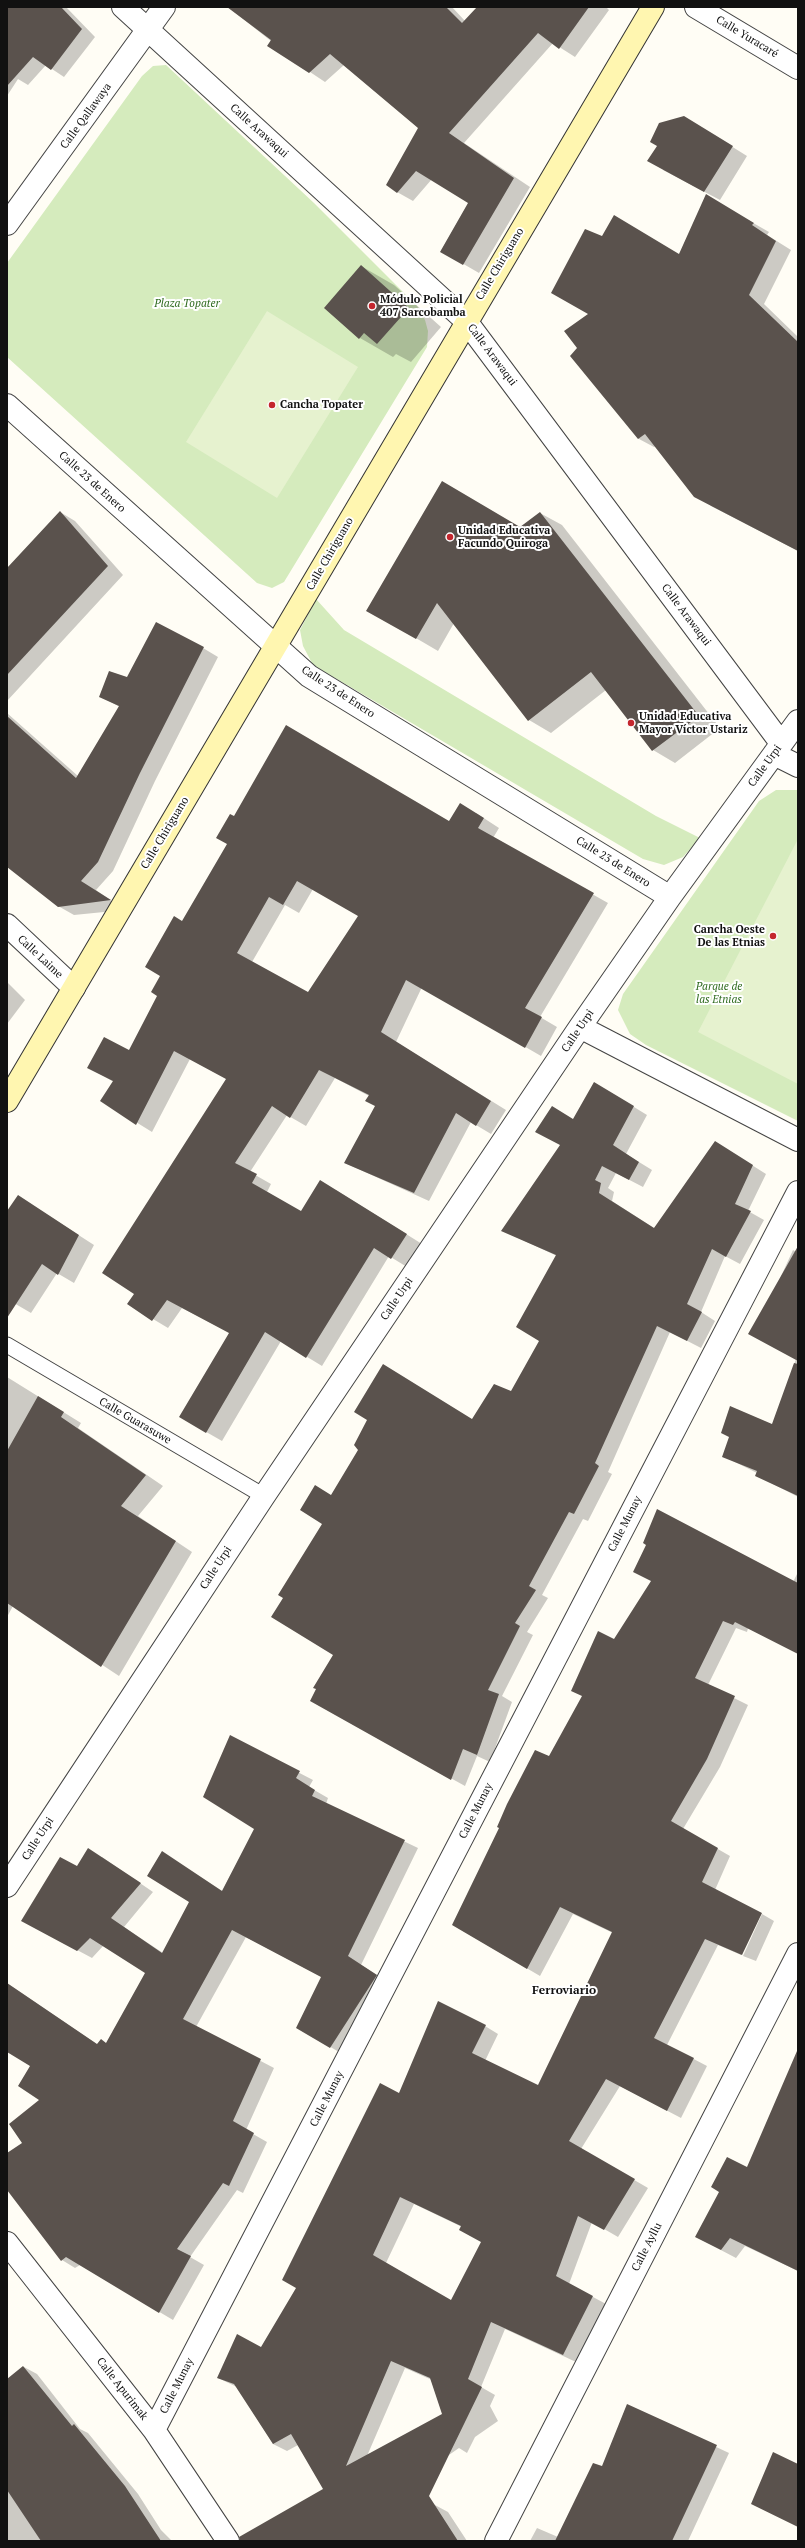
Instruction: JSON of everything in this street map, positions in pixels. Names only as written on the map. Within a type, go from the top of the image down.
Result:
[{"type":"main road","name":"Calle Chiriguano","points":[[7,1101],[275,648],[466,321],[653,7]]},
{"type":"street","name":"Calle Arawaqui","points":[[123,7],[466,321],[777,748],[798,766]]},
{"type":"street","name":"Calle Qallawaya","points":[[7,224],[164,7]]},
{"type":"street","name":"Calle Yuracaré","points":[[696,7],[798,68]]},
{"type":"street","name":"Calle 23 de Enero","points":[[7,405],[275,648],[309,676],[670,897]]},
{"type":"street","name":"Calle Urpi","points":[[7,1886],[264,1496],[580,1027],[670,897],[798,721]]},
{"type":"street","name":"Calle Laime","points":[[7,925],[74,988]]},
{"type":"street","points":[[580,1027],[798,1140]]},
{"type":"street","name":"Calle Munay","points":[[154,2430],[798,1192]]},
{"type":"street","name":"Calle Ayllu","points":[[496,2541],[798,1954]]},
{"type":"street","name":"Calle Apurimak","points":[[7,2242],[154,2430],[228,2541]]},
{"type":"lane","name":"Calle Guarasuwe","points":[[7,1345],[264,1496]]},
{"type":"green space","name":"Plaza Topater","points":[[166,65],[314,203],[417,306],[425,320],[428,331],[427,347],[284,582],[272,588],[257,583],[7,357],[7,263],[142,76],[153,66]]},
{"type":"green space","name":"Cancha Topater","points":[[267,311],[358,367],[277,498],[186,442]]},
{"type":"green space","points":[[316,599],[344,630],[656,816],[700,838],[683,857],[664,865],[643,859],[313,665],[303,646],[300,630]]},
{"type":"green space","name":"Parque de las Etnias","points":[[776,790],[798,790],[798,1121],[646,1045],[630,1034],[618,1010],[623,994],[759,801]]},
{"type":"green space","name":"Cancha Oeste De las Etnias","points":[[798,839],[798,1084],[698,1032]]},
{"type":"building","points":[[7,7],[61,7],[82,29],[51,70],[33,57],[7,86]]},
{"type":"building","points":[[227,7],[446,7],[462,23],[477,7],[589,7],[559,49],[538,33],[449,133],[514,178],[463,265],[440,252],[468,203],[416,171],[397,193],[386,185],[418,128],[330,54],[309,73],[267,46],[271,40]]},
{"type":"building","points":[[684,116],[733,146],[704,192],[647,161],[657,146],[650,142],[659,123]]},
{"type":"building","points":[[706,194],[754,223],[752,225],[776,241],[749,295],[798,342],[798,551],[694,497],[645,434],[638,439],[570,356],[577,348],[564,331],[588,314],[551,293],[585,229],[602,236],[614,215],[679,254]]},
{"type":"building","points":[[361,265],[409,308],[377,344],[364,333],[359,339],[324,308]]},
{"type":"building","points":[[442,481],[520,527],[540,512],[699,716],[652,751],[591,672],[528,721],[437,603],[416,639],[366,611]]},
{"type":"building","points":[[60,511],[108,566],[7,675],[7,568]]},
{"type":"building","points":[[156,622],[204,647],[140,773],[98,862],[81,881],[111,900],[58,907],[7,867],[7,716],[76,778],[119,706],[99,697],[109,671],[127,677]]},
{"type":"building","points":[[286,725],[449,821],[460,803],[484,818],[478,828],[594,893],[525,1008],[542,1017],[525,1048],[406,980],[381,1032],[491,1101],[476,1126],[456,1113],[414,1193],[344,1163],[375,1106],[365,1101],[369,1095],[319,1070],[290,1118],[272,1106],[235,1163],[257,1174],[252,1183],[301,1211],[320,1180],[407,1234],[391,1259],[374,1248],[306,1358],[265,1332],[206,1433],[179,1417],[229,1333],[167,1300],[152,1321],[127,1304],[134,1294],[102,1273],[226,1079],[174,1051],[136,1125],[100,1101],[113,1081],[87,1068],[104,1037],[129,1050],[157,996],[151,992],[160,976],[145,967],[174,916],[182,921],[227,844],[216,838],[230,814],[234,816]],"holes":[[[297,881],[358,916],[308,992],[237,953],[269,897],[283,905]]]},
{"type":"building","points":[[594,1082],[634,1106],[613,1145],[639,1162],[629,1180],[602,1166],[595,1180],[601,1183],[599,1193],[654,1228],[715,1141],[753,1165],[735,1204],[751,1211],[726,1257],[712,1249],[687,1304],[702,1312],[687,1341],[657,1326],[595,1463],[599,1466],[574,1514],[569,1512],[529,1586],[536,1590],[515,1623],[520,1626],[488,1690],[499,1694],[477,1755],[463,1749],[451,1780],[310,1701],[316,1689],[313,1688],[333,1655],[271,1617],[283,1598],[278,1595],[322,1524],[300,1510],[315,1485],[331,1495],[358,1450],[354,1445],[367,1420],[354,1412],[383,1364],[472,1419],[494,1384],[511,1391],[539,1341],[516,1327],[556,1255],[501,1231],[560,1145],[535,1132],[552,1106],[573,1119]]},
{"type":"building","points":[[18,1195],[79,1235],[58,1275],[42,1264],[7,1318],[7,1211]]},
{"type":"building","points":[[798,1246],[798,1361],[748,1334]]},
{"type":"building","points":[[794,1363],[798,1364],[798,1496],[755,1476],[757,1471],[722,1457],[729,1437],[721,1433],[730,1406],[772,1424]]},
{"type":"building","points":[[38,1396],[64,1412],[61,1417],[146,1475],[121,1506],[176,1541],[101,1667],[7,1603],[7,1451]]},
{"type":"building","points":[[657,1509],[798,1583],[798,1654],[735,1622],[733,1625],[723,1621],[695,1678],[735,1696],[707,1759],[671,1821],[718,1848],[702,1882],[762,1913],[742,1955],[705,1939],[654,2038],[694,2058],[667,2111],[606,2079],[569,2141],[635,2179],[604,2230],[578,2216],[556,2276],[593,2296],[563,2355],[491,2322],[468,2379],[482,2387],[429,2496],[458,2541],[240,2541],[239,2537],[323,2489],[291,2434],[273,2444],[234,2384],[217,2378],[237,2334],[261,2347],[296,2288],[282,2280],[380,2083],[399,2093],[438,2001],[486,2025],[472,2053],[538,2085],[612,1932],[560,1907],[527,1969],[452,1925],[499,1828],[497,1827],[507,1804],[535,1750],[549,1756],[582,1696],[571,1691],[598,1631],[614,1639],[651,1581],[633,1572],[646,1545],[643,1543]],"holes":[[[400,2197],[461,2226],[459,2230],[481,2242],[451,2300],[373,2255]],[[391,2361],[430,2378],[442,2414],[346,2466]]]},
{"type":"building","points":[[230,1735],[300,1771],[296,1778],[315,1790],[312,1796],[405,1840],[348,1956],[377,1975],[330,2048],[296,2028],[321,1977],[232,1930],[183,2019],[261,2059],[233,2121],[254,2133],[229,2186],[223,2183],[177,2249],[191,2256],[159,2313],[66,2257],[61,2261],[7,2190],[7,2153],[22,2143],[9,2124],[39,2100],[18,2086],[30,2066],[7,2052],[7,1983],[97,2044],[101,2039],[106,2043],[145,1973],[90,1938],[77,1951],[21,1921],[60,1857],[77,1866],[88,1848],[141,1883],[111,1918],[162,1953],[189,1902],[147,1876],[162,1851],[222,1891],[254,1829],[203,1797]]},
{"type":"building","points":[[797,2051],[798,2271],[730,2238],[721,2250],[695,2237],[719,2192],[711,2187],[727,2157],[747,2167]]},
{"type":"building","points":[[23,2366],[72,2426],[74,2424],[125,2486],[161,2541],[41,2541],[7,2490],[7,2379]]},
{"type":"building","points":[[627,2404],[717,2445],[672,2541],[555,2541],[593,2463],[602,2466]]},
{"type":"building","points":[[773,2452],[798,2464],[798,2527],[751,2504]]},
{"type":"place","name":"Módulo Policial 407 Sarcobamba","points":[[372,306]]},
{"type":"place","name":"Cancha Topater","points":[[272,405]]},
{"type":"place","name":"Unidad Educativa Facundo Quiroga","points":[[450,537]]},
{"type":"place","name":"Unidad Educativa Mayor Víctor Ustariz","points":[[631,723]]},
{"type":"place","name":"Cancha Oeste De las Etnias","points":[[773,936]]},
{"type":"district","name":"Ferroviario","points":[[564,1991]]}]
